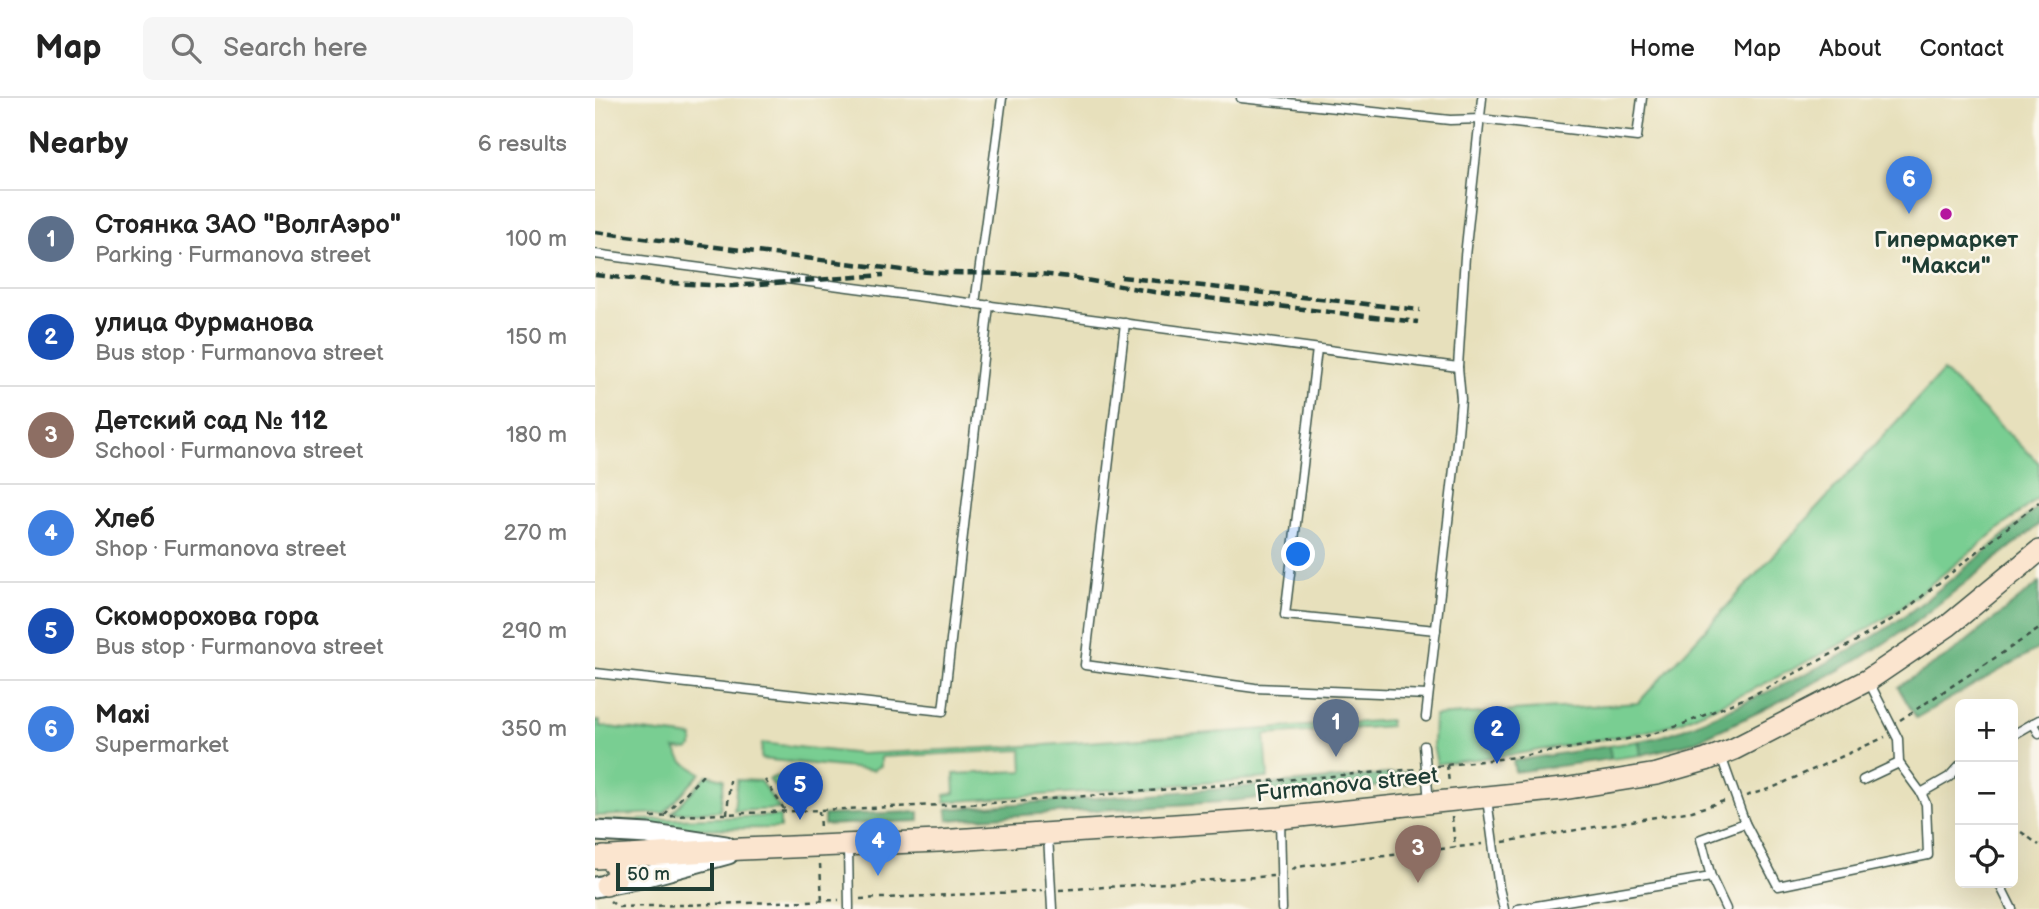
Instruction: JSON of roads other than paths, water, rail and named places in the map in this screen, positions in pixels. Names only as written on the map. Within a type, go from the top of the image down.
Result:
[{"type":"main road","name":"Furmanova street","points":[[602,857],[1048,835],[1280,818],[1629,780],[1721,755],[1868,680],[1949,625],[2039,551]]},
{"type":"main road","points":[[601,886],[615,879],[617,870],[613,862],[602,857]]},
{"type":"street","points":[[601,831],[689,839],[742,849]]},
{"type":"street","points":[[601,831],[612,835],[616,843],[613,852],[602,857]]},
{"type":"street","points":[[601,886],[701,863],[742,849]]},
{"type":"lane","points":[[975,304],[1003,98]]},
{"type":"lane","points":[[1241,98],[1637,137],[1642,98]]},
{"type":"lane","points":[[1426,717],[1459,421],[1461,398],[1458,368],[1465,256],[1482,98]]},
{"type":"lane","points":[[595,254],[1458,368]]},
{"type":"lane","points":[[595,673],[943,712],[989,305]]},
{"type":"lane","points":[[1125,323],[1086,665],[1255,688],[1429,695]]},
{"type":"lane","points":[[1317,349],[1285,615],[1436,630]]},
{"type":"lane","points":[[1721,755],[1745,823],[1778,886],[1928,855],[1926,804],[1899,763],[1898,739],[1868,680]]},
{"type":"lane","points":[[2018,732],[2036,721],[2039,733]]},
{"type":"lane","points":[[1424,746],[1429,802]]},
{"type":"lane","points":[[1863,780],[1899,763]]},
{"type":"lane","points":[[1921,793],[1949,777],[1955,770]]},
{"type":"lane","points":[[1487,796],[1504,909]]},
{"type":"lane","points":[[1280,818],[1282,909]]},
{"type":"lane","points":[[1725,909],[1711,877],[1701,839],[1745,823]]},
{"type":"lane","points":[[1048,835],[1052,909]]},
{"type":"lane","points":[[848,845],[849,904]]},
{"type":"lane","points":[[1518,909],[1711,877]]},
{"type":"lane","points":[[2002,888],[2012,909]]},
{"type":"railway","points":[[595,232],[902,270],[1069,277],[1154,292],[1418,322]]},
{"type":"railway","points":[[595,275],[668,283],[732,286],[884,275]]},
{"type":"railway","points":[[1121,277],[1420,310]]},
{"type":"place","name":"Maxi","points":[[1909,214]]},
{"type":"place","name":"Гипермаркет \"Макси\"","points":[[1946,214]]},
{"type":"place","name":"Стоянка ЗАО \"ВолгАэро\"","points":[[1336,757]]},
{"type":"place","name":"улица Фурманова","points":[[1497,764]]},
{"type":"place","name":"Скоморохова гора","points":[[800,820]]},
{"type":"place","name":"Хлеб","points":[[878,876]]},
{"type":"place","name":"Детский сад № 112","points":[[1418,883]]}]
